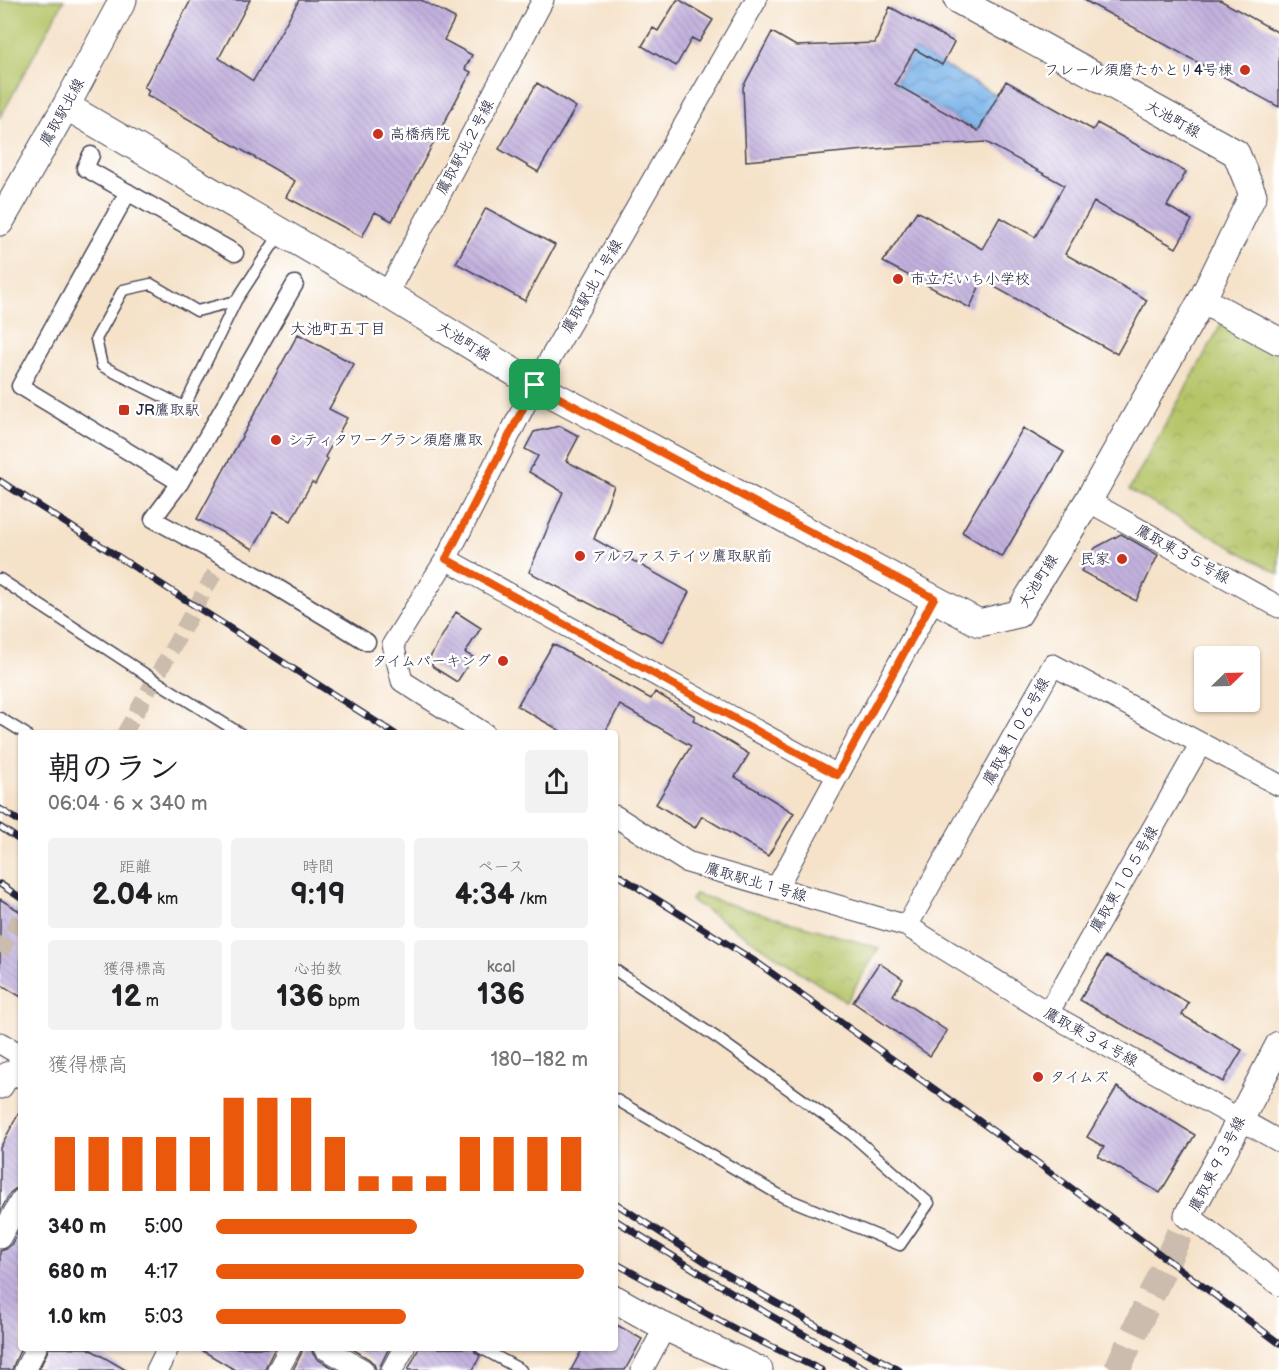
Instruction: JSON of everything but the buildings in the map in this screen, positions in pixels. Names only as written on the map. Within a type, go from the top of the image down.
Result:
[{"type":"street","name":"鷹取駅北線","points":[[0,222],[123,0]]},
{"type":"street","name":"鷹取駅北２号線","points":[[387,294],[543,0]]},
{"type":"street","name":"鷹取駅北１号線","points":[[478,730],[402,681],[393,644],[446,559],[535,385],[756,0]]},
{"type":"street","name":"大池町線","points":[[66,106],[387,294],[535,385],[979,623],[1018,614],[1088,501],[1202,300],[1253,195],[1236,153],[958,0]]},
{"type":"street","points":[[91,155],[85,168],[235,253]]},
{"type":"street","points":[[128,192],[20,386],[180,483]]},
{"type":"street","points":[[294,283],[180,483],[153,519],[221,564],[258,576],[366,642]]},
{"type":"street","points":[[1202,300],[1279,341]]},
{"type":"street","name":"鷹取東３５号線","points":[[1088,501],[1279,607]]},
{"type":"street","points":[[446,559],[837,775]]},
{"type":"street","points":[[777,887],[934,598]]},
{"type":"street","name":"鷹取東１０６号線","points":[[907,927],[1053,665],[1279,785]]},
{"type":"street","name":"鷹取東１０５号線","points":[[1048,1013],[1200,745]]},
{"type":"street","name":"鷹取駅北１号線","points":[[618,818],[687,862],[907,927]]},
{"type":"street","name":"鷹取東３４号線","points":[[907,927],[1048,1013],[1279,1141]]},
{"type":"street","points":[[0,1043],[18,1053]]},
{"type":"street","name":"鷹取東９３号線","points":[[1279,1045],[1188,1215],[1279,1285]]},
{"type":"street","points":[[0,1085],[4,1078],[18,1071]]},
{"type":"street","points":[[0,1238],[18,1205]]},
{"type":"street","points":[[618,1301],[665,1327],[759,1370]]},
{"type":"street","points":[[642,1370],[665,1327]]},
{"type":"street","points":[[25,1370],[34,1351]]},
{"type":"street","points":[[157,1370],[166,1351]]},
{"type":"street","points":[[278,1370],[289,1351]]},
{"type":"street","points":[[329,1351],[363,1370]]},
{"type":"street","points":[[392,1370],[402,1351]]},
{"type":"lane","points":[[236,301],[197,311],[151,284],[123,290],[96,339],[102,366],[184,406],[236,301],[281,232]]},
{"type":"lane","points":[[0,579],[235,730]]},
{"type":"lane","points":[[0,718],[20,730]]},
{"type":"lane","points":[[618,972],[717,1038],[852,1135],[929,1203],[900,1245],[783,1197],[618,1101]]},
{"type":"lane","points":[[486,1351],[521,1370]]},
{"type":"green space","points":[[0,0],[64,0],[0,118]]},
{"type":"green space","points":[[1222,323],[1279,355],[1279,574],[1129,490]]},
{"type":"green space","points":[[695,894],[879,948],[846,1002],[691,900]]},
{"type":"water","points":[[915,49],[998,96],[978,131],[895,85]]},
{"type":"tunnel","points":[[126,730],[217,569]]},
{"type":"tunnel","points":[[0,953],[18,921]]},
{"type":"tunnel","points":[[1117,1370],[1188,1215]]},
{"type":"railway","points":[[0,481],[389,730]]},
{"type":"railway","points":[[0,809],[18,820]]},
{"type":"railway","points":[[0,827],[18,839]]},
{"type":"railway","points":[[618,875],[759,964],[1031,1158],[1279,1343]]},
{"type":"railway","points":[[0,884],[18,896]]},
{"type":"railway","points":[[618,1205],[709,1264],[899,1370]]},
{"type":"railway","points":[[618,1222],[772,1316],[868,1370]]},
{"type":"railway","points":[[618,1265],[739,1331],[821,1370]]},
{"type":"place","name":"フレール須磨たかとり4号棟","points":[[1245,70]]},
{"type":"place","name":"高橋病院","points":[[378,134]]},
{"type":"place","name":"市立だいち小学校","points":[[898,279]]},
{"type":"place","name":"JR鷹取駅","points":[[124,410]]},
{"type":"place","name":"シティタワーグラン須磨鷹取","points":[[276,440]]},
{"type":"place","name":"アルファステイツ鷹取駅前","points":[[580,556]]},
{"type":"place","name":"民家","points":[[1122,559]]},
{"type":"place","name":"タイムパーキング","points":[[503,661]]},
{"type":"place","name":"タイムズ","points":[[1038,1077]]},
{"type":"district","name":"大池町五丁目","points":[[338,328]]},
{"type":"route","points":[[535,385],[934,598],[837,775],[446,559],[535,385]]}]
